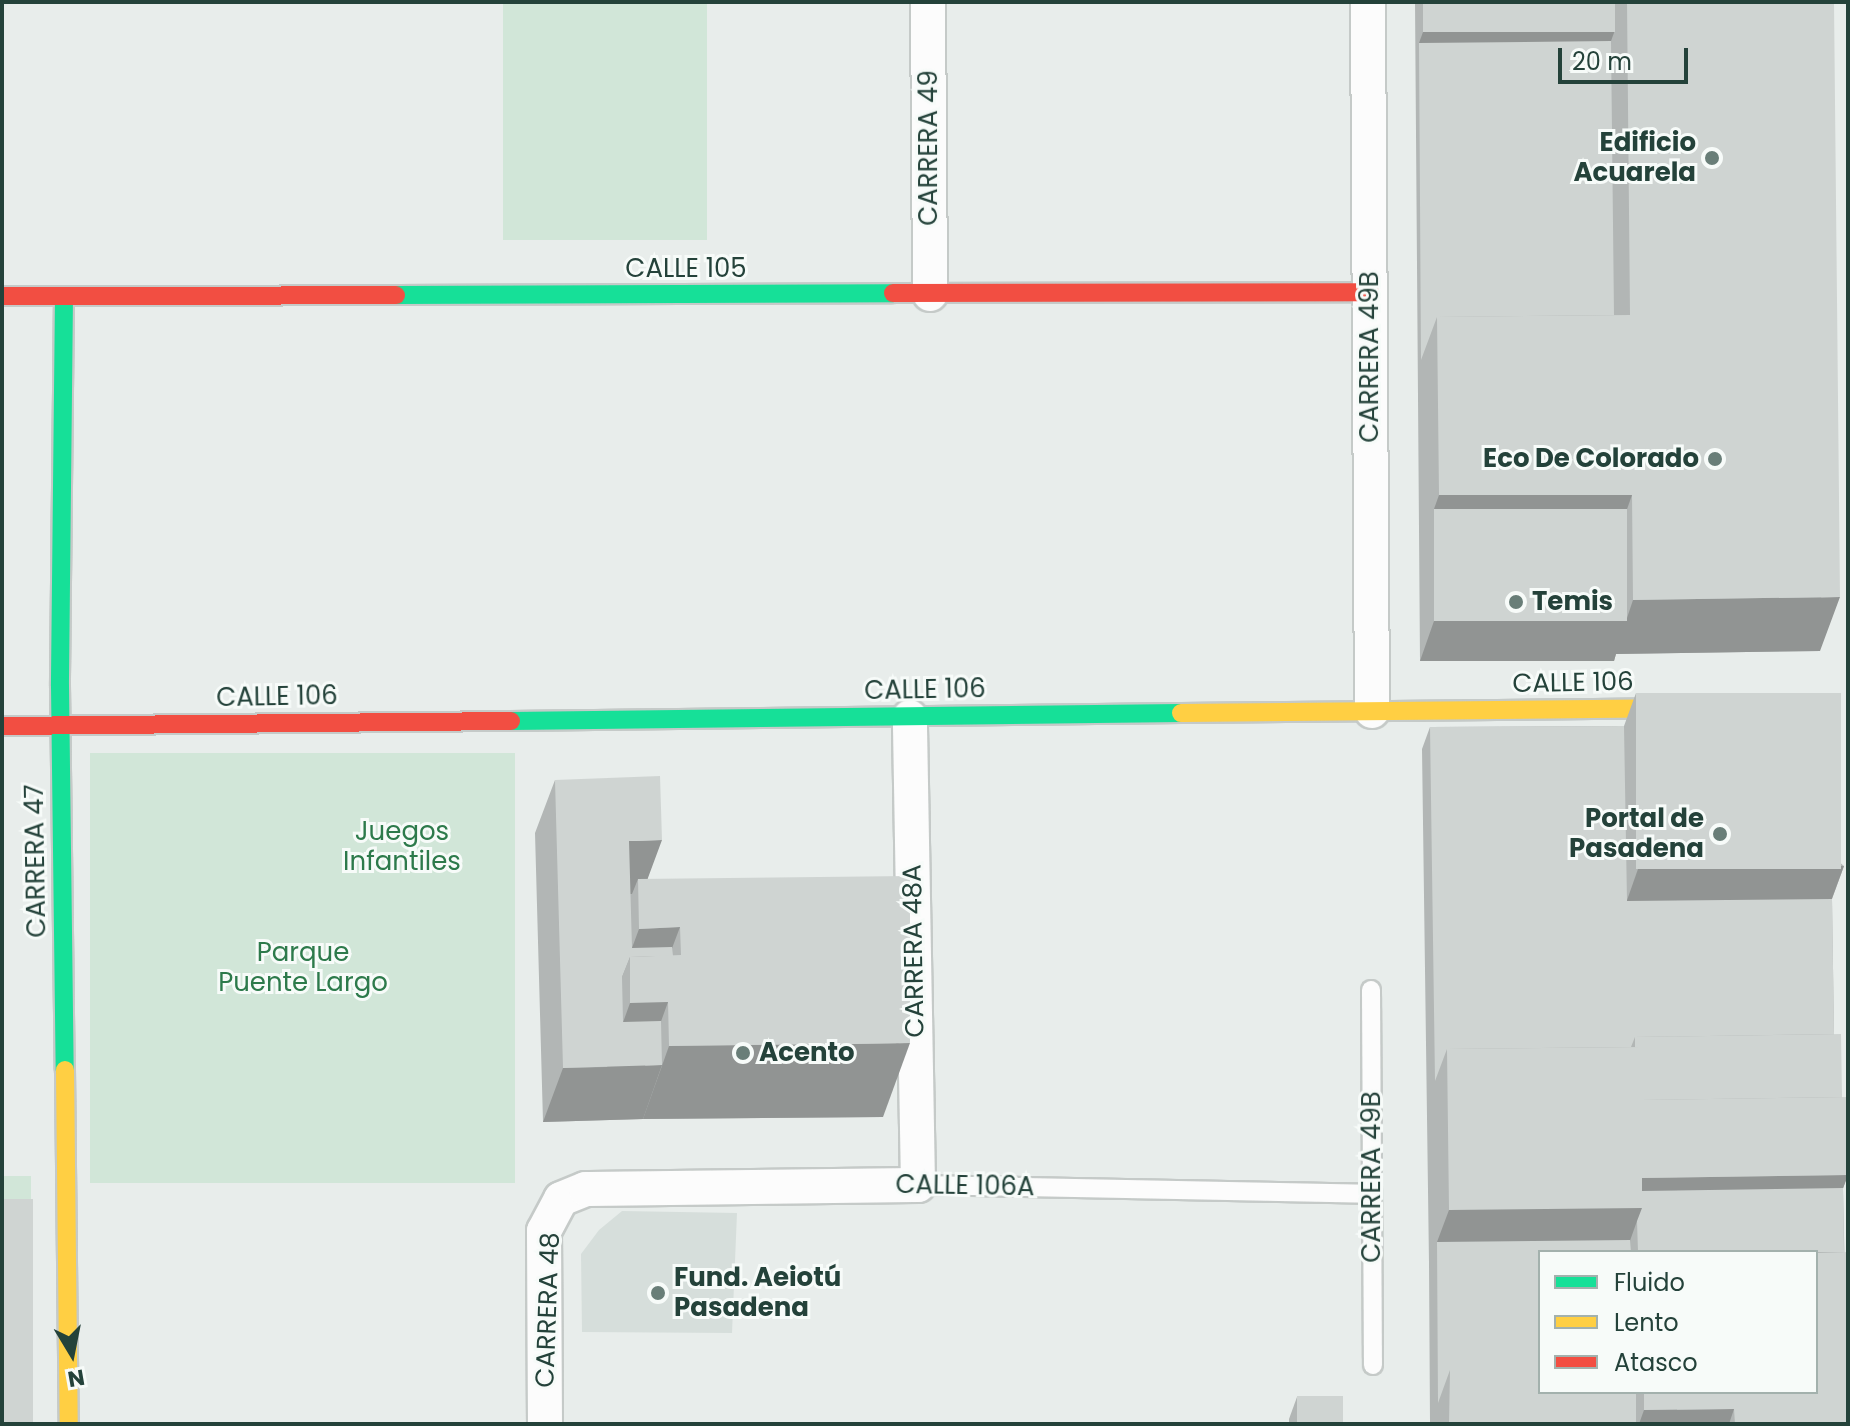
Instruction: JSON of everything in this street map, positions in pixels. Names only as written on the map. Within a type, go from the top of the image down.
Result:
[{"type":"street","name":"CARRERA 49","points":[[928,2],[930,294]]},
{"type":"street","name":"CARRERA 49B","points":[[1368,2],[1372,711]]},
{"type":"street","name":"CALLE 105","points":[[2,296],[1370,292]]},
{"type":"street","name":"CARRERA 47","points":[[64,296],[61,725],[69,1424]]},
{"type":"street","name":"CALLE 106","points":[[2,726],[1707,707]]},
{"type":"street","name":"CARRERA 48A","points":[[910,717],[918,1185]]},
{"type":"street","name":"CALLE 106A","points":[[561,1199],[586,1189],[918,1185]]},
{"type":"street","name":"CARRERA 48","points":[[545,1424],[544,1231],[561,1199]]},
{"type":"lane","name":"CARRERA 49B","points":[[1371,990],[1373,1365]]},
{"type":"lane","name":"CALLE 106A","points":[[918,1185],[1372,1194]]},
{"type":"shaded area","name":"Fund. Aeiotú Pasadena","points":[[622,1211],[737,1213],[732,1333],[582,1332],[581,1254],[599,1230]]},
{"type":"green space","points":[[503,2],[707,2],[707,240],[503,240]]},
{"type":"green space","name":"Parque Puente Largo","points":[[90,753],[515,753],[515,1183],[90,1183]]},
{"type":"green space","points":[[2,1176],[31,1176],[31,1226],[2,1226]]},
{"type":"building","points":[[1423,2],[1615,2],[1615,32],[1423,32]]},
{"type":"building","points":[[1627,2],[1834,2],[1840,597],[1633,600],[1632,495],[1439,495],[1437,317],[1630,315]]},
{"type":"building","points":[[1611,41],[1614,315],[1437,317],[1421,360],[1419,43]]},
{"type":"building","points":[[1434,509],[1627,509],[1627,621],[1434,621]]},
{"type":"building","name":"Portal de Pasadena","points":[[1636,693],[1841,693],[1841,869],[1636,869]]},
{"type":"building","points":[[1624,726],[1627,901],[1832,899],[1834,1034],[1635,1037],[1631,1047],[1447,1049],[1435,1081],[1430,727]]},
{"type":"building","points":[[660,776],[662,840],[629,841],[632,948],[672,947],[673,956],[630,957],[622,977],[623,1022],[661,1021],[662,1065],[563,1068],[555,780]]},
{"type":"building","points":[[910,876],[910,1043],[669,1046],[668,1002],[630,1003],[630,957],[681,955],[680,927],[639,929],[638,879]]},
{"type":"building","points":[[1841,1034],[1842,1097],[1641,1100],[1641,1047],[1635,1047],[1635,1037]]},
{"type":"building","points":[[1641,1047],[1641,1100],[1847,1097],[1848,1175],[1642,1178],[1642,1208],[1449,1210],[1447,1049]]},
{"type":"building","points":[[1843,1188],[1844,1252],[1638,1250],[1637,1221],[1642,1208],[1642,1191]]},
{"type":"building","points":[[2,1199],[33,1199],[33,1424],[2,1424]]},
{"type":"building","points":[[1630,1240],[1631,1250],[1538,1250],[1538,1370],[1450,1370],[1438,1403],[1437,1242]]},
{"type":"building","points":[[1848,1252],[1848,1424],[1735,1424],[1734,1409],[1644,1410],[1644,1394],[1818,1394],[1818,1253]]},
{"type":"building","points":[[1450,1370],[1538,1370],[1538,1394],[1559,1394],[1560,1424],[1449,1424]]},
{"type":"building","points":[[1559,1394],[1636,1394],[1636,1424],[1559,1424]]},
{"type":"building","points":[[1297,1396],[1343,1396],[1343,1424],[1297,1424]]},
{"type":"building","points":[[1729,1422],[1729,1424],[1639,1424]]},
{"type":"traffic: fast","points":[[396,295],[893,293]]},
{"type":"traffic: fast","points":[[64,296],[60,686],[65,1070]]},
{"type":"traffic: fast","points":[[511,721],[1181,713]]},
{"type":"traffic: slow","points":[[1181,713],[1690,708]]},
{"type":"traffic: slow","points":[[65,1070],[69,1424]]},
{"type":"traffic: jam","points":[[893,293],[1370,292]]},
{"type":"traffic: jam","points":[[2,296],[396,295]]},
{"type":"traffic: jam","points":[[2,726],[511,721]]},
{"type":"place","name":"Edificio Acuarela","points":[[1712,158]]},
{"type":"place","name":"Eco De Colorado","points":[[1715,459]]},
{"type":"place","name":"Temis","points":[[1516,602]]},
{"type":"place","name":"Portal de Pasadena","points":[[1720,834]]},
{"type":"place","name":"Acento","points":[[743,1053]]},
{"type":"place","name":"Fund. Aeiotú Pasadena","points":[[658,1293]]},
{"type":"park label","name":"Juegos Infantiles","points":[[402,847]]}]
